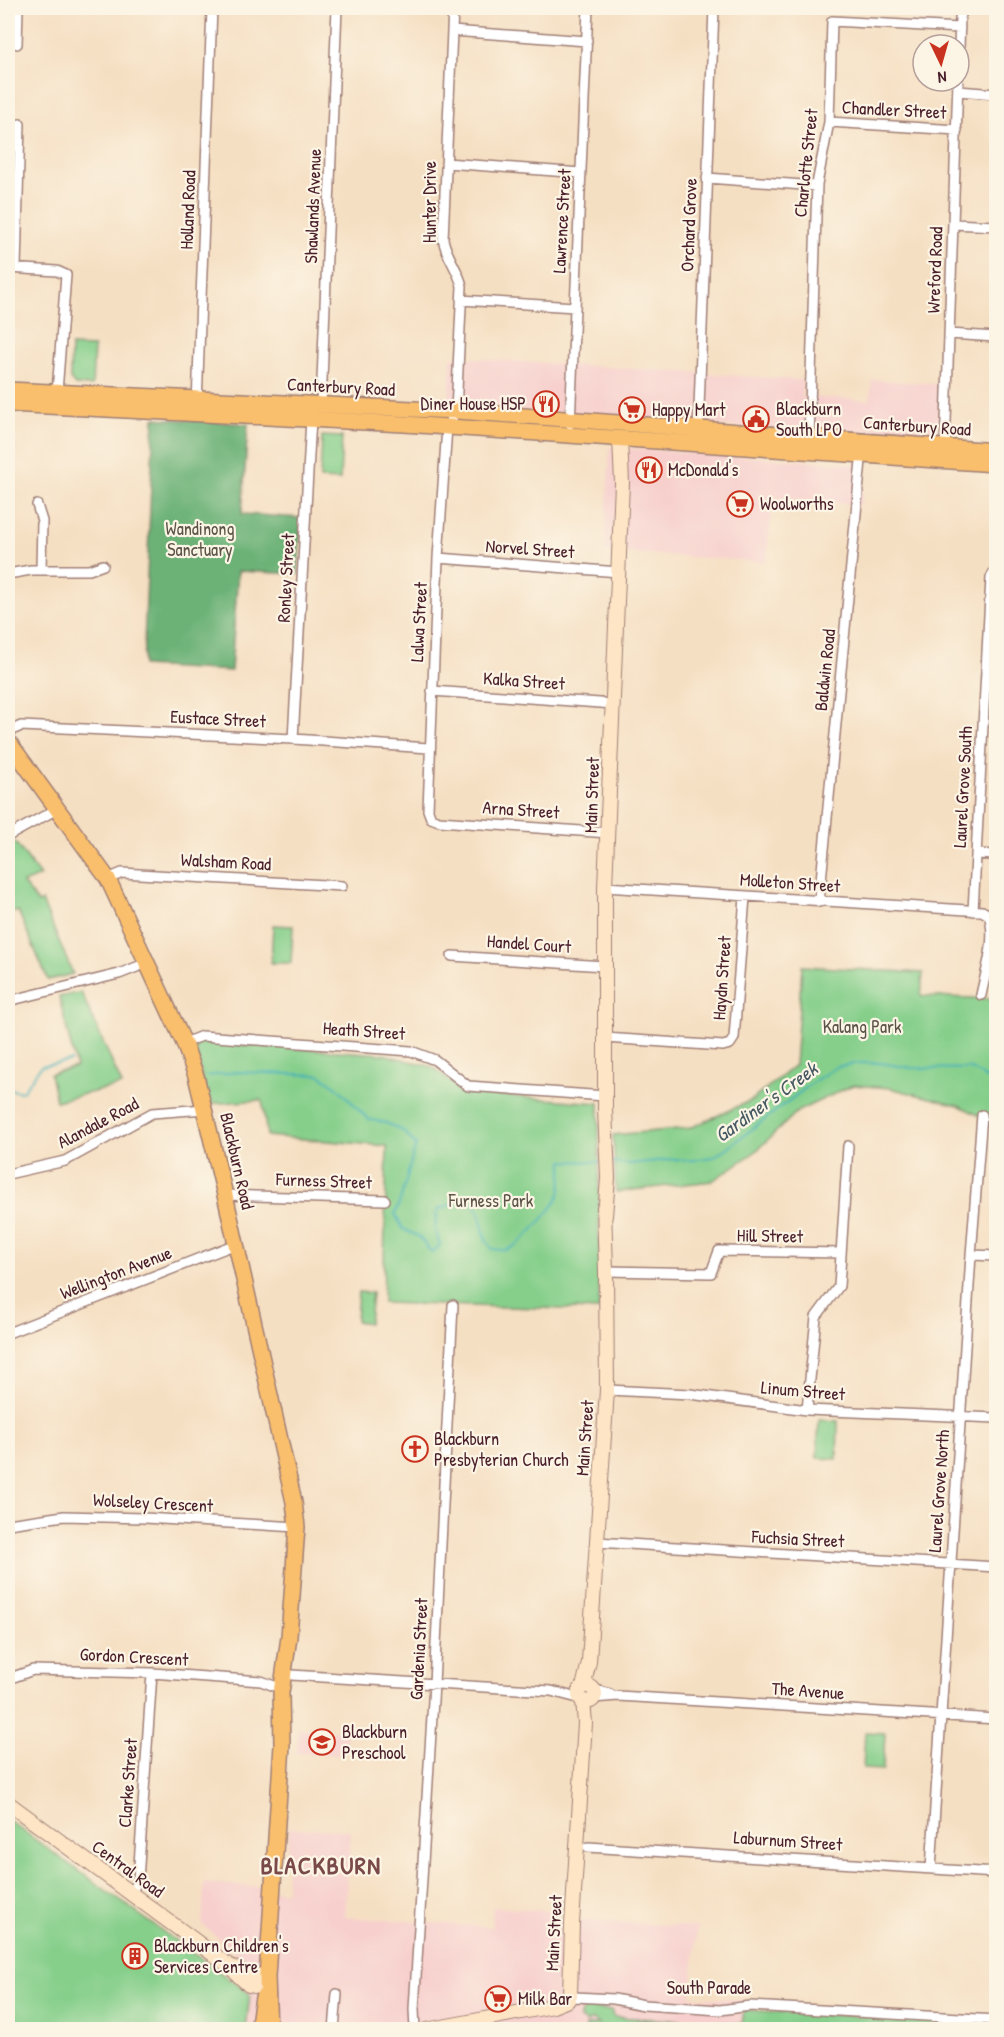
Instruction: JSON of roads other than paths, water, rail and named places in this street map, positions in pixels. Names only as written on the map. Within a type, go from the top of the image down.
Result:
[{"type":"main road","name":"Canterbury Road","points":[[8,390],[63,397],[197,407],[456,411],[624,434],[809,438],[862,449]]},
{"type":"main road","name":"Canterbury Road","points":[[8,404],[63,397]]},
{"type":"main road","name":"Canterbury Road","points":[[314,410],[447,427],[570,428]]},
{"type":"main road","name":"Canterbury Road","points":[[698,437],[944,454],[996,451]]},
{"type":"main road","name":"Canterbury Road","points":[[944,454],[996,464]]},
{"type":"main road","name":"Blackburn Road","points":[[8,741],[108,879],[184,1042],[205,1109],[292,1491],[297,1527],[284,1679],[267,1984],[269,2030]]},
{"type":"main road","name":"Blackburn Road","points":[[258,2030],[267,1984]]},
{"type":"street","points":[[17,44],[18,8]]},
{"type":"street","name":"Holland Road","points":[[197,407],[212,8]]},
{"type":"street","name":"Shawlands Avenue","points":[[314,410],[337,8]]},
{"type":"street","name":"Hunter Drive","points":[[447,427],[456,411],[462,286],[459,274],[445,250],[443,239],[453,8]]},
{"type":"street","name":"Lawrence Street","points":[[570,428],[588,8]]},
{"type":"street","name":"Orchard Grove","points":[[698,437],[714,8]]},
{"type":"street","points":[[960,33],[963,8]]},
{"type":"street","name":"Charlotte Street","points":[[809,438],[817,186],[829,122],[832,21],[960,28]]},
{"type":"street","points":[[452,31],[587,41]]},
{"type":"street","points":[[971,89],[996,94]]},
{"type":"street","name":"Wreford Road","points":[[944,454],[958,93]]},
{"type":"street","name":"Chandler Street","points":[[829,122],[957,130]]},
{"type":"street","points":[[20,124],[12,268],[57,271],[66,275],[61,364],[63,397]]},
{"type":"street","points":[[446,163],[581,173]]},
{"type":"street","points":[[707,178],[817,186]]},
{"type":"street","points":[[953,224],[996,226]]},
{"type":"street","points":[[461,300],[575,307]]},
{"type":"street","points":[[949,334],[996,337]]},
{"type":"street","name":"Ronley Street","points":[[293,739],[314,410]]},
{"type":"street","name":"Lalwa Street","points":[[432,818],[428,810],[429,747],[447,427]]},
{"type":"street","name":"Main Street","points":[[568,2000],[583,1846],[585,1723],[607,1390],[604,966],[624,434]]},
{"type":"street","name":"Baldwin Road","points":[[819,902],[862,449]]},
{"type":"street","points":[[37,505],[42,521],[41,570]]},
{"type":"street","name":"Norvel Street","points":[[438,558],[618,572]]},
{"type":"street","points":[[8,574],[41,570],[80,571],[103,566]]},
{"type":"street","name":"Laurel Grove South","points":[[973,911],[991,578],[996,568]]},
{"type":"street","name":"Kalka Street","points":[[432,691],[614,704]]},
{"type":"street","name":"Eustace Street","points":[[8,732],[21,726],[429,747]]},
{"type":"street","points":[[8,836],[57,808]]},
{"type":"street","name":"Arna Street","points":[[432,818],[439,822],[609,833]]},
{"type":"street","points":[[976,854],[996,855]]},
{"type":"street","name":"Walsham Road","points":[[108,879],[122,873],[342,886]]},
{"type":"street","name":"Molleton Street","points":[[606,887],[973,911]]},
{"type":"street","name":"Haydn Street","points":[[605,1038],[723,1046],[730,1044],[734,1038],[745,897]]},
{"type":"street","points":[[973,911],[982,911],[989,915],[992,923],[990,952],[981,994]]},
{"type":"street","name":"Handel Court","points":[[452,956],[604,966]]},
{"type":"street","points":[[8,1001],[119,974],[147,963]]},
{"type":"street","name":"Heath Street","points":[[184,1042],[202,1036],[411,1051],[435,1060],[468,1086],[605,1102]]},
{"type":"street","name":"Alandale Road","points":[[8,1174],[65,1161],[152,1113],[205,1109]]},
{"type":"street","name":"Laurel Grove North","points":[[931,1869],[982,1115]]},
{"type":"street","points":[[807,1410],[816,1317],[839,1286],[848,1146]]},
{"type":"street","name":"Furness Street","points":[[225,1195],[385,1200]]},
{"type":"street","name":"Wellington Avenue","points":[[8,1332],[236,1244]]},
{"type":"street","name":"Hill Street","points":[[606,1271],[711,1273],[719,1251],[841,1253]]},
{"type":"street","points":[[971,1255],[996,1256]]},
{"type":"street","name":"Gardenia Street","points":[[415,2030],[414,2009],[434,1684],[453,1305]]},
{"type":"street","name":"Linum Street","points":[[607,1390],[690,1394],[807,1410],[996,1418]]},
{"type":"street","name":"Wolseley Crescent","points":[[8,1524],[64,1516],[297,1527]]},
{"type":"street","name":"Fuchsia Street","points":[[597,1542],[996,1567]]},
{"type":"street","name":"Gordon Crescent","points":[[8,1679],[33,1670],[152,1673],[261,1681],[284,1679]]},
{"type":"street","name":"Clarke Street","points":[[131,1893],[138,1880],[152,1673]]},
{"type":"street","name":"The Avenue","points":[[284,1679],[434,1684],[996,1719]]},
{"type":"street","name":"Gordon Crescent","points":[[261,1681],[277,1687],[284,1679]]},
{"type":"street","name":"Central Road","points":[[8,1803],[228,1965],[267,1984]]},
{"type":"street","name":"Laburnum Street","points":[[583,1846],[996,1873]]},
{"type":"street","points":[[334,2030],[337,1994]]},
{"type":"street","name":"South Parade","points":[[426,2030],[553,2006],[575,1997],[644,2005],[720,2010],[750,2006],[996,2020]]},
{"type":"waterway","points":[[8,1089],[22,1092],[41,1066],[71,1061]]},
{"type":"waterway","name":"Gardiner's Creek","points":[[612,1162],[630,1164],[676,1159],[688,1161],[713,1157],[836,1067],[858,1063],[880,1063],[912,1068],[971,1069],[986,1078],[996,1080]]},
{"type":"waterway","name":"Gardiner's Creek","points":[[207,1076],[236,1072],[320,1075],[337,1087],[368,1119],[386,1123],[403,1131],[416,1145],[395,1214],[403,1229],[418,1236],[432,1253],[440,1245],[435,1230],[437,1210],[467,1198],[478,1210],[486,1238],[492,1249],[506,1250],[529,1233],[554,1204],[561,1189],[563,1161],[603,1162]]},
{"type":"place","name":"Diner House HSP","points":[[546,404]]},
{"type":"place","name":"Happy Mart","points":[[632,410]]},
{"type":"place","name":"Blackburn South LPO","points":[[756,419]]},
{"type":"place","name":"McDonald's","points":[[649,470]]},
{"type":"place","name":"Woolworths","points":[[740,504]]},
{"type":"place","name":"Blackburn Presbyterian Church","points":[[415,1449]]},
{"type":"place","name":"Blackburn Preschool","points":[[322,1742]]},
{"type":"place","name":"Blackburn Children's Services Centre","points":[[135,1956]]},
{"type":"place","name":"Milk Bar","points":[[498,1999]]},
{"type":"district","name":"BLACKBURN","points":[[321,1866]]},
{"type":"park label","name":"Wandinong Sanctuary","points":[[200,539]]},
{"type":"park label","name":"Kalang Park","points":[[862,1027]]},
{"type":"park label","name":"Furness Park","points":[[491,1201]]}]
